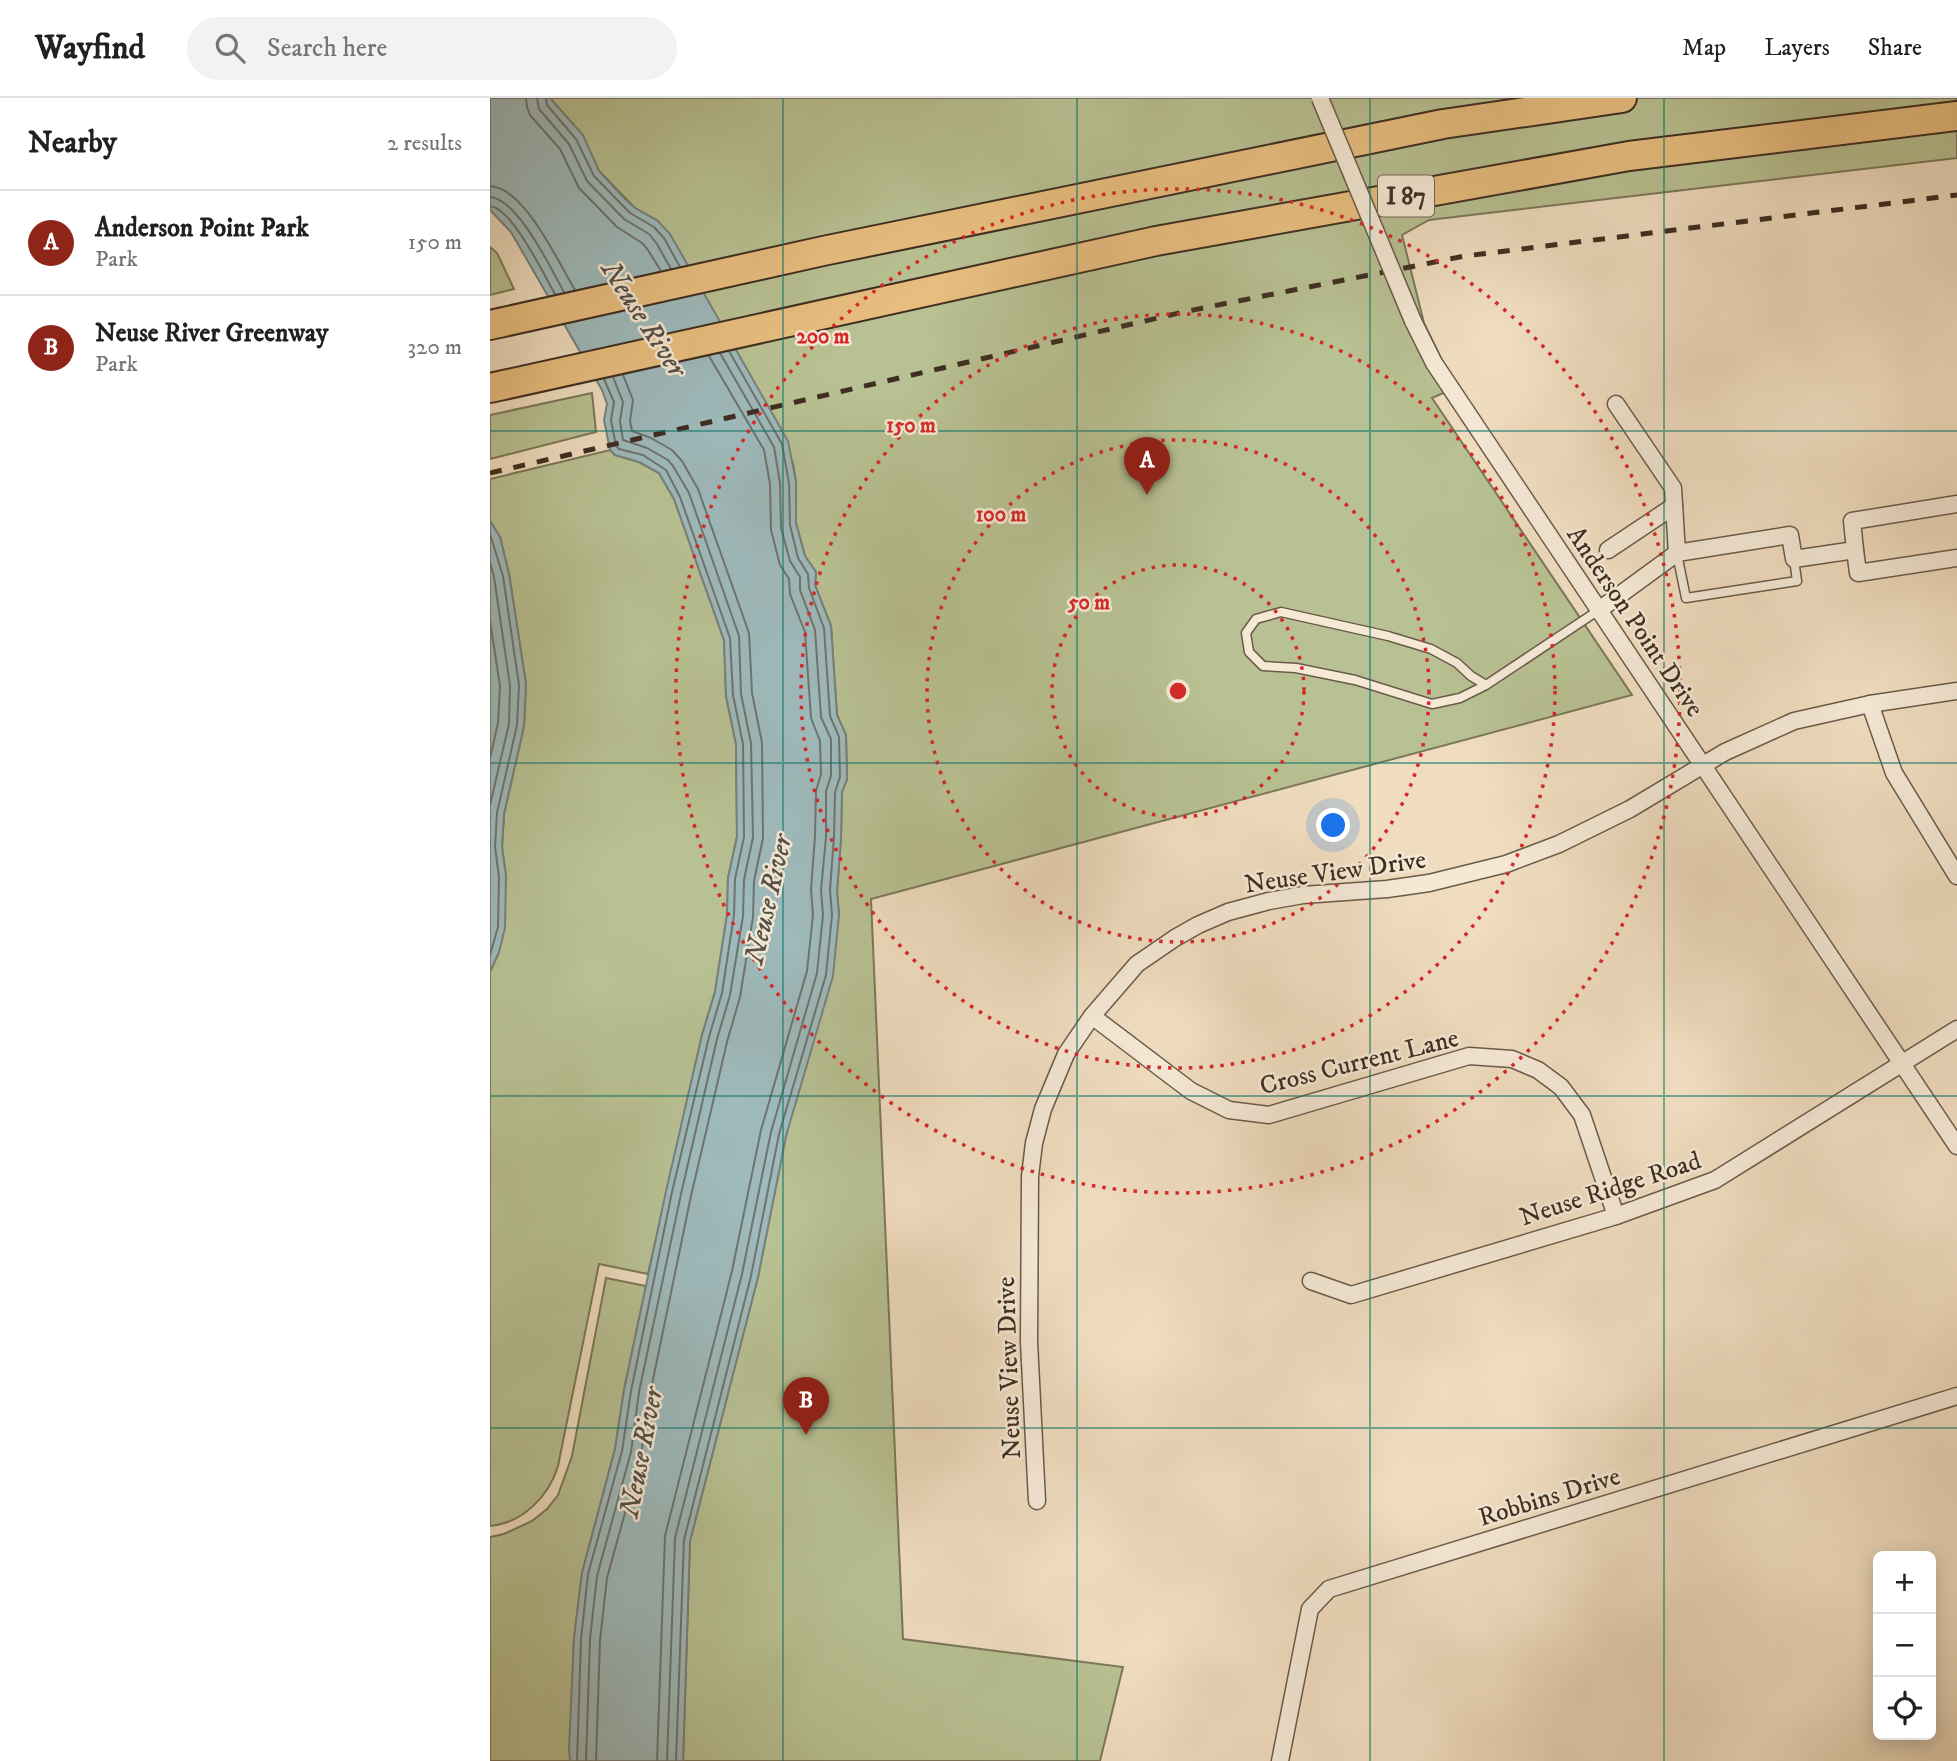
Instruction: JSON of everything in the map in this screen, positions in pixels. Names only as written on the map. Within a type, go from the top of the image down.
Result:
[{"type":"highway","name":"I 87","points":[[490,324],[823,251],[1443,124],[1622,98]]},
{"type":"highway","name":"I 87","points":[[490,388],[1156,241],[1616,159],[1957,116]]},
{"type":"street","name":"Anderson Point Drive","points":[[1320,98],[1413,321],[1434,363],[1957,1146]]},
{"type":"street","points":[[1616,404],[1673,488],[1677,553]]},
{"type":"street","points":[[1957,504],[1853,521],[1858,573],[1957,558]]},
{"type":"street","points":[[1608,550],[1674,506]]},
{"type":"street","points":[[1599,610],[1677,553],[1790,535],[1794,559],[1855,550]]},
{"type":"street","name":"Neuse View Drive","points":[[1037,1501],[1029,1342],[1030,1176],[1034,1143],[1043,1109],[1066,1054],[1092,1016],[1137,964],[1175,938],[1228,912],[1303,895],[1429,883],[1506,864],[1559,844],[1630,809],[1745,742],[1794,721],[1870,704],[1957,691]]},
{"type":"street","points":[[1870,704],[1894,773],[1957,876]]},
{"type":"street","name":"Cross Current Lane","points":[[1092,1016],[1191,1091],[1228,1110],[1269,1115],[1469,1056],[1512,1059],[1538,1070],[1561,1087],[1582,1115],[1616,1216]]},
{"type":"street","name":"Neuse Ridge Road","points":[[1311,1281],[1351,1295],[1616,1216],[1715,1180],[1957,1029]]},
{"type":"street","name":"Robbins Drive","points":[[1280,1761],[1310,1609],[1329,1589],[1957,1396]]},
{"type":"lane","points":[[1677,553],[1686,598],[1797,581],[1794,559]]},
{"type":"lane","points":[[1486,685],[1457,663],[1431,649],[1322,620],[1281,612],[1256,619],[1246,633],[1249,652],[1263,666],[1296,668],[1356,680],[1432,704],[1460,698],[1486,685],[1599,610]]},
{"type":"green space","points":[[550,98],[1957,98],[1957,158],[1429,220],[1402,235],[1424,323],[1455,388],[1432,398],[1632,695],[871,899],[903,1639],[1123,1667],[1100,1761],[683,1761],[690,1541],[758,1277],[786,1136],[839,915],[837,891],[842,792],[847,779],[846,735],[837,715],[831,626],[815,585],[816,572],[805,556],[796,523],[793,463],[658,221],[635,208],[599,171],[582,135]]},
{"type":"green space","points":[[490,247],[497,253],[514,289],[490,295]]},
{"type":"green space","points":[[592,393],[596,432],[490,459],[490,415]]},
{"type":"green space","points":[[610,450],[615,455],[639,462],[659,473],[674,499],[724,640],[726,696],[736,744],[737,837],[728,878],[727,915],[715,992],[702,1035],[648,1274],[599,1264],[554,1477],[541,1497],[524,1514],[502,1524],[490,1526],[490,972],[499,952],[506,876],[502,847],[504,814],[524,726],[526,684],[509,574],[500,537],[490,521],[490,479]]},
{"type":"green space","points":[[606,1278],[646,1286],[624,1390],[615,1449],[582,1573],[574,1638],[570,1761],[490,1761],[490,1537],[504,1534],[532,1521],[547,1509],[558,1495],[572,1456]]},
{"type":"water","name":"Neuse River","points":[[490,98],[550,98],[583,135],[599,171],[635,208],[658,221],[670,234],[788,441],[796,482],[796,523],[805,556],[816,572],[815,585],[831,626],[837,715],[846,735],[847,779],[842,792],[837,891],[839,915],[833,976],[786,1136],[758,1277],[690,1541],[683,1761],[570,1761],[569,1748],[574,1638],[582,1573],[615,1449],[624,1390],[666,1191],[702,1035],[715,992],[727,915],[728,878],[737,837],[736,744],[726,696],[724,640],[674,499],[659,473],[639,462],[615,455],[610,450],[604,420],[607,404],[602,390],[511,232],[490,210]]},
{"type":"water","points":[[490,521],[500,537],[509,574],[526,684],[524,726],[504,814],[502,847],[506,876],[505,928],[490,972]]},
{"type":"railway","points":[[490,473],[1188,311],[1465,256],[1957,195]]},
{"type":"place","name":"Anderson Point Park","points":[[1147,495]]},
{"type":"place","name":"Neuse River Greenway","points":[[806,1435]]}]
